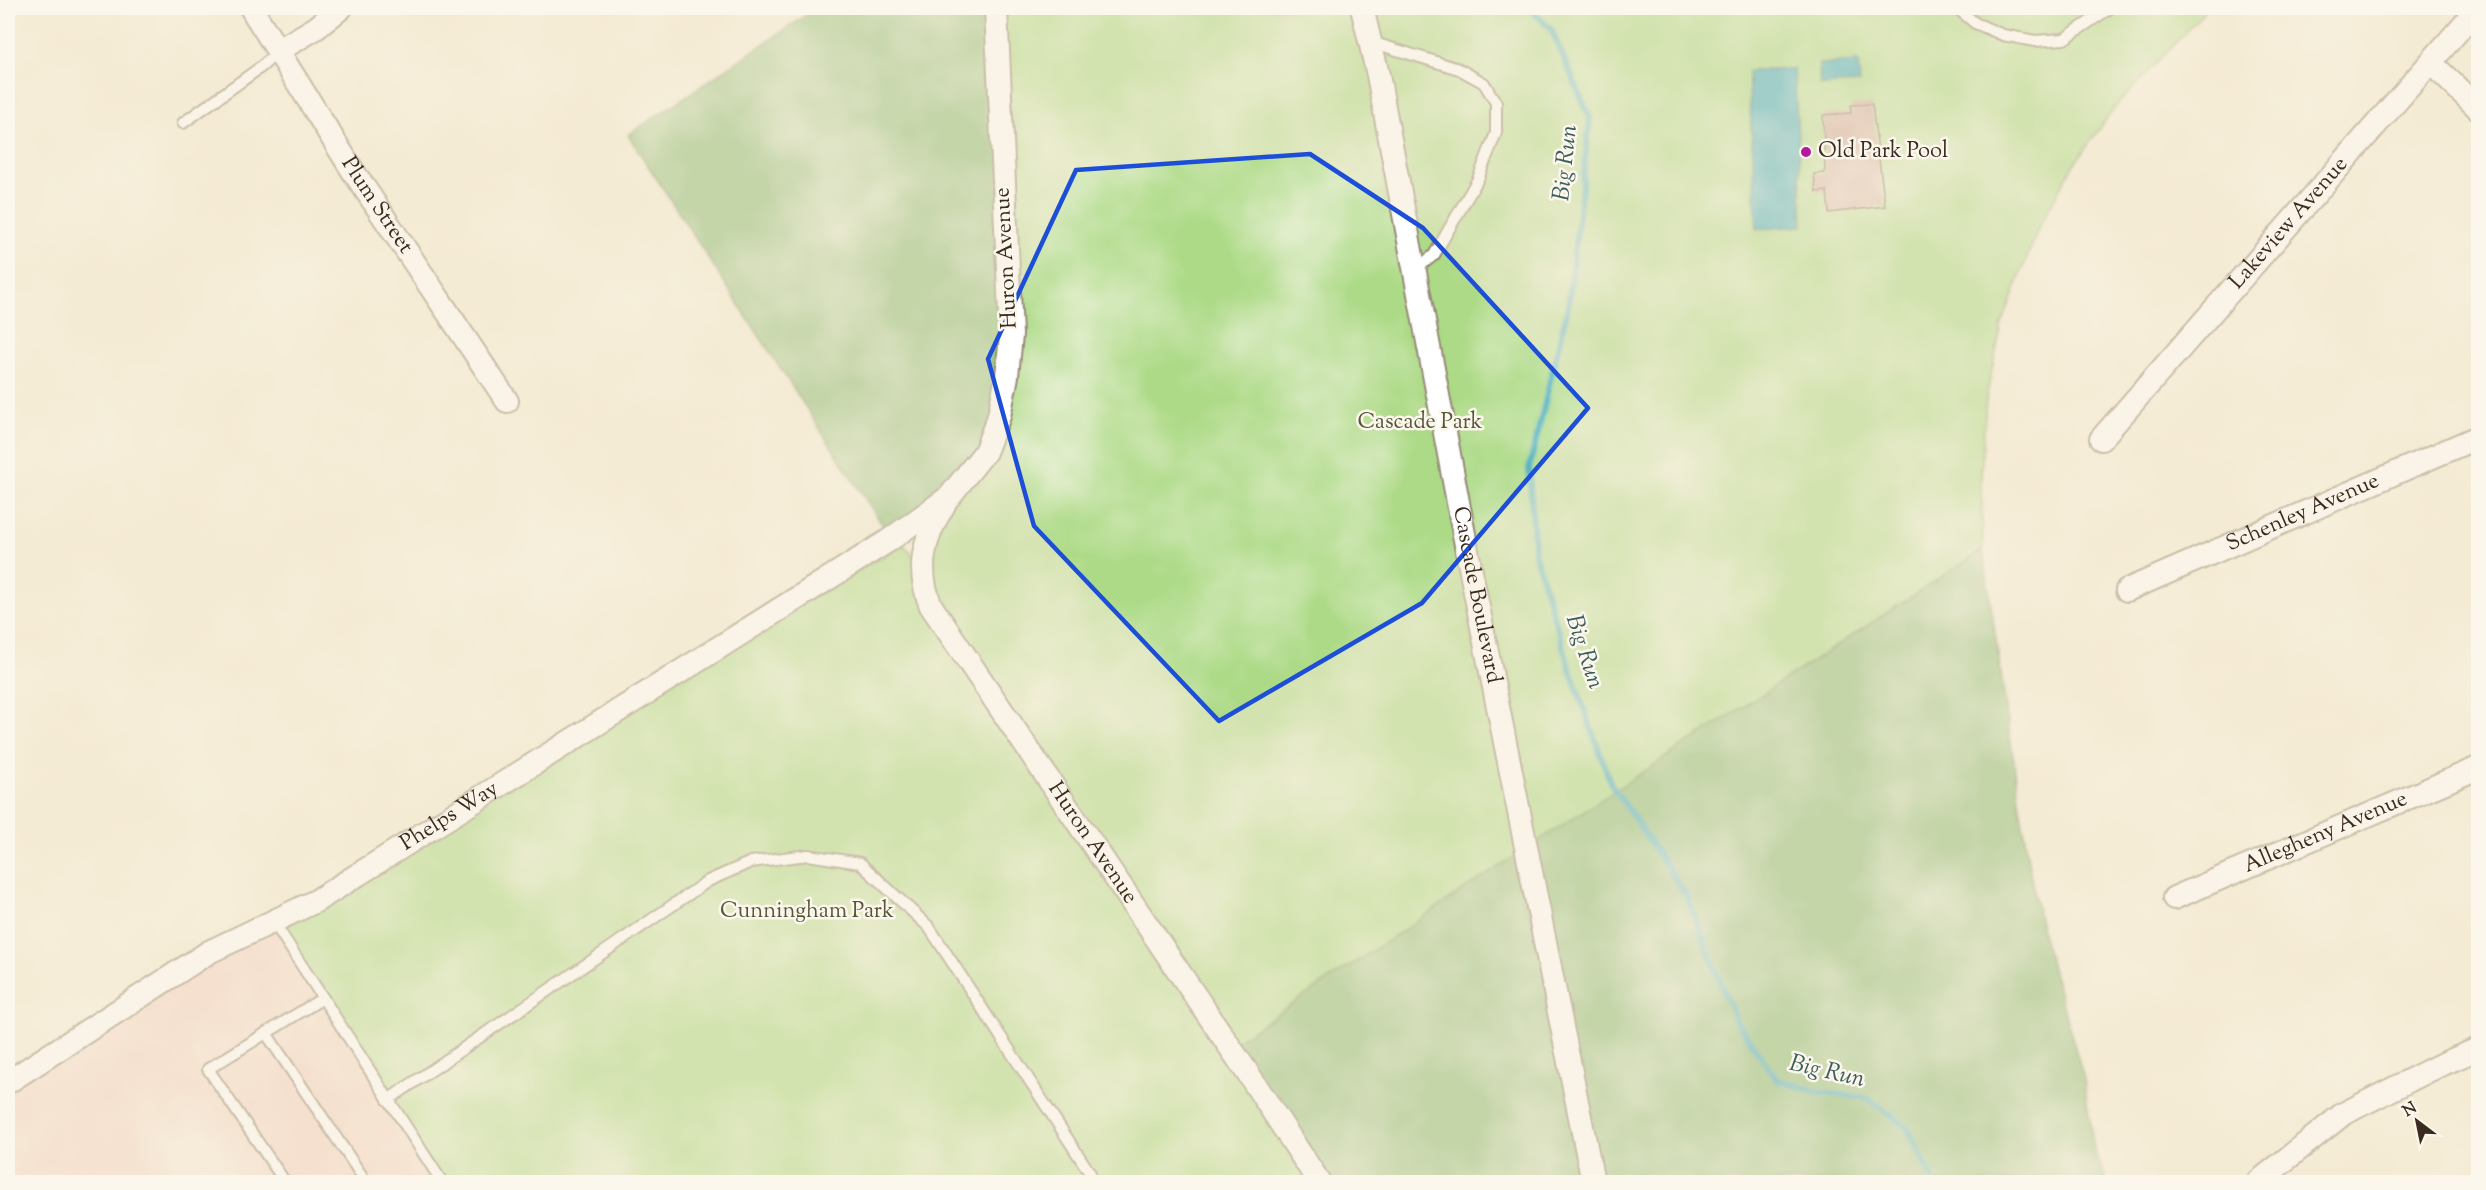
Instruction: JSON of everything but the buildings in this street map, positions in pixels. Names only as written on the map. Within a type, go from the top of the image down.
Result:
[{"type":"street","name":"Plum Street","points":[[251,8],[353,171],[507,400]]},
{"type":"street","points":[[279,50],[316,28],[342,8]]},
{"type":"street","name":"Huron Avenue","points":[[996,8],[1011,335],[1007,376],[999,416],[985,452],[951,494],[928,533],[923,556],[922,577],[925,591],[942,624],[1235,1054],[1319,1182]]},
{"type":"street","name":"Cascade Boulevard","points":[[1362,8],[1472,577],[1593,1182]]},
{"type":"street","name":"Lakeview Avenue","points":[[2101,439],[2478,8]]},
{"type":"street","points":[[2432,63],[2478,108]]},
{"type":"street","name":"Schenley Avenue","points":[[2127,590],[2478,437]]},
{"type":"street","name":"Huron Avenue","points":[[886,542],[951,494]]},
{"type":"street","points":[[886,542],[902,544],[910,551],[918,563],[922,577]]},
{"type":"street","name":"Phelps Way","points":[[8,1082],[209,952],[316,901],[886,542]]},
{"type":"street","name":"Allegheny Avenue","points":[[2175,898],[2478,768]]},
{"type":"street","points":[[2258,1182],[2343,1114],[2478,1049]]},
{"type":"lane","points":[[1957,8],[1975,23],[2003,35],[2035,41],[2064,39],[2110,8]]},
{"type":"lane","points":[[1370,42],[1459,69],[1484,83],[1496,103],[1496,133],[1478,179],[1434,255],[1414,270]]},
{"type":"lane","points":[[183,123],[261,67],[279,50]]},
{"type":"lane","points":[[388,1100],[708,881],[751,862],[808,855],[860,863],[929,927],[1090,1173]]},
{"type":"lane","points":[[272,920],[438,1181]]},
{"type":"lane","points":[[285,1182],[208,1069],[322,998]]},
{"type":"lane","points":[[266,1033],[366,1182]]},
{"type":"highlighted area","points":[[1310,154],[1423,228],[1588,408],[1422,603],[1219,721],[1034,526],[988,359],[1076,170]]},
{"type":"shaded area","points":[[272,920],[442,1182],[8,1182],[8,1082]]},
{"type":"green space","points":[[817,8],[996,8],[1011,335],[985,452],[889,535],[628,135]]},
{"type":"green space","name":"Cascade Park","points":[[996,8],[2208,8],[2116,106],[2072,167],[2039,226],[2002,324],[1986,398],[1981,476],[1983,550],[1230,1046],[1319,1182],[442,1182],[272,920],[902,544],[918,563]]},
{"type":"green space","points":[[1983,550],[2029,867],[2043,937],[2084,1079],[2094,1150],[2107,1182],[1319,1182],[1229,1046]]},
{"type":"water","points":[[1858,62],[1860,83],[1820,85],[1819,64]]},
{"type":"water","points":[[1794,69],[1803,226],[1757,229],[1748,71]]},
{"type":"waterway","name":"Big Run","points":[[1529,8],[1551,29],[1590,118],[1568,306],[1529,469],[1535,555],[1570,669],[1611,784],[1686,895],[1735,1019],[1777,1080],[1821,1093],[1867,1098],[1908,1128],[1934,1182]]},
{"type":"place","name":"Old Park Pool","points":[[1806,152]]},
{"type":"park label","name":"Cunningham Park","points":[[807,912]]}]
